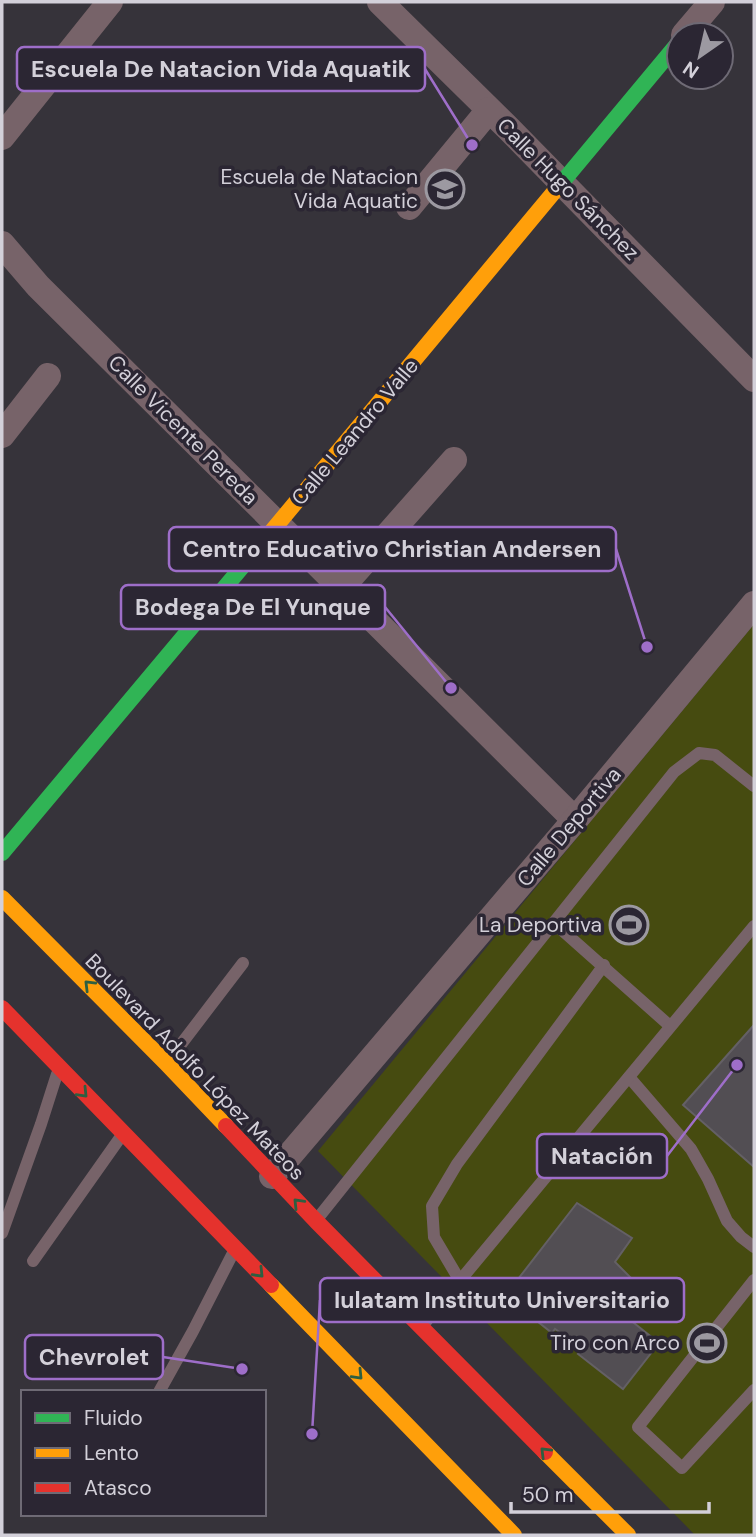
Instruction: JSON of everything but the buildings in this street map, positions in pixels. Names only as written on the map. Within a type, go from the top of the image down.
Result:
[{"type":"main road","name":"Calle Leandro Valle","points":[[2,853],[665,58]]},
{"type":"main road","name":"Boulevard Adolfo López Mateos","points":[[2,898],[166,1063],[316,1221],[628,1535]]},
{"type":"main road","points":[[2,1009],[514,1535]]},
{"type":"street","points":[[2,137],[110,2]]},
{"type":"street","name":"Calle Hugo Sánchez","points":[[380,2],[754,379]]},
{"type":"street","points":[[696,21],[712,2]]},
{"type":"street","points":[[409,207],[489,110]]},
{"type":"street","name":"Calle Vicente Pereda","points":[[2,244],[38,286],[575,820]]},
{"type":"street","points":[[2,435],[48,376]]},
{"type":"street","points":[[341,588],[454,460]]},
{"type":"street","name":"Calle Deportiva","points":[[272,1176],[575,820],[754,604]]},
{"type":"lane","points":[[316,1221],[674,772],[699,752],[715,755],[754,786]]},
{"type":"lane","points":[[554,923],[670,1026]]},
{"type":"lane","points":[[422,1327],[754,926]]},
{"type":"lane","points":[[166,1063],[243,963]]},
{"type":"lane","points":[[460,1281],[434,1237],[432,1206],[457,1164],[604,965]]},
{"type":"lane","points":[[2,1233],[59,1068]]},
{"type":"lane","points":[[629,1077],[691,1149],[727,1222],[754,1247]]},
{"type":"lane","points":[[33,1261],[123,1133]]},
{"type":"lane","points":[[160,1390],[235,1249]]},
{"type":"lane","points":[[754,1280],[638,1427],[682,1468],[754,1390]]},
{"type":"green space","name":"La Deportiva","points":[[754,624],[754,1535],[695,1535],[318,1151]]},
{"type":"traffic: fast","points":[[559,186],[665,59]]},
{"type":"traffic: fast","points":[[2,853],[247,561]]},
{"type":"traffic: slow","points":[[247,561],[559,186]]},
{"type":"traffic: slow","points":[[2,898],[226,1126]]},
{"type":"traffic: slow","points":[[271,1285],[514,1535]]},
{"type":"traffic: slow","points":[[545,1452],[628,1535]]},
{"type":"traffic: jam","points":[[2,1008],[271,1285]]},
{"type":"traffic: jam","points":[[226,1126],[316,1221],[545,1452]]},
{"type":"place","name":"Escuela De Natacion Vida Aquatik","points":[[472,145]]},
{"type":"place","name":"Escuela de Natacion Vida Aquatic","points":[[445,189]]},
{"type":"place","name":"Centro Educativo Christian Andersen","points":[[647,647]]},
{"type":"place","name":"Bodega De El Yunque","points":[[451,688]]},
{"type":"place","name":"La Deportiva","points":[[629,925]]},
{"type":"place","name":"Natación","points":[[737,1065]]},
{"type":"place","name":"Tiro con Arco","points":[[707,1343]]},
{"type":"place","name":"Chevrolet","points":[[242,1369]]},
{"type":"place","name":"Iulatam Instituto Universitario","points":[[312,1434]]}]
